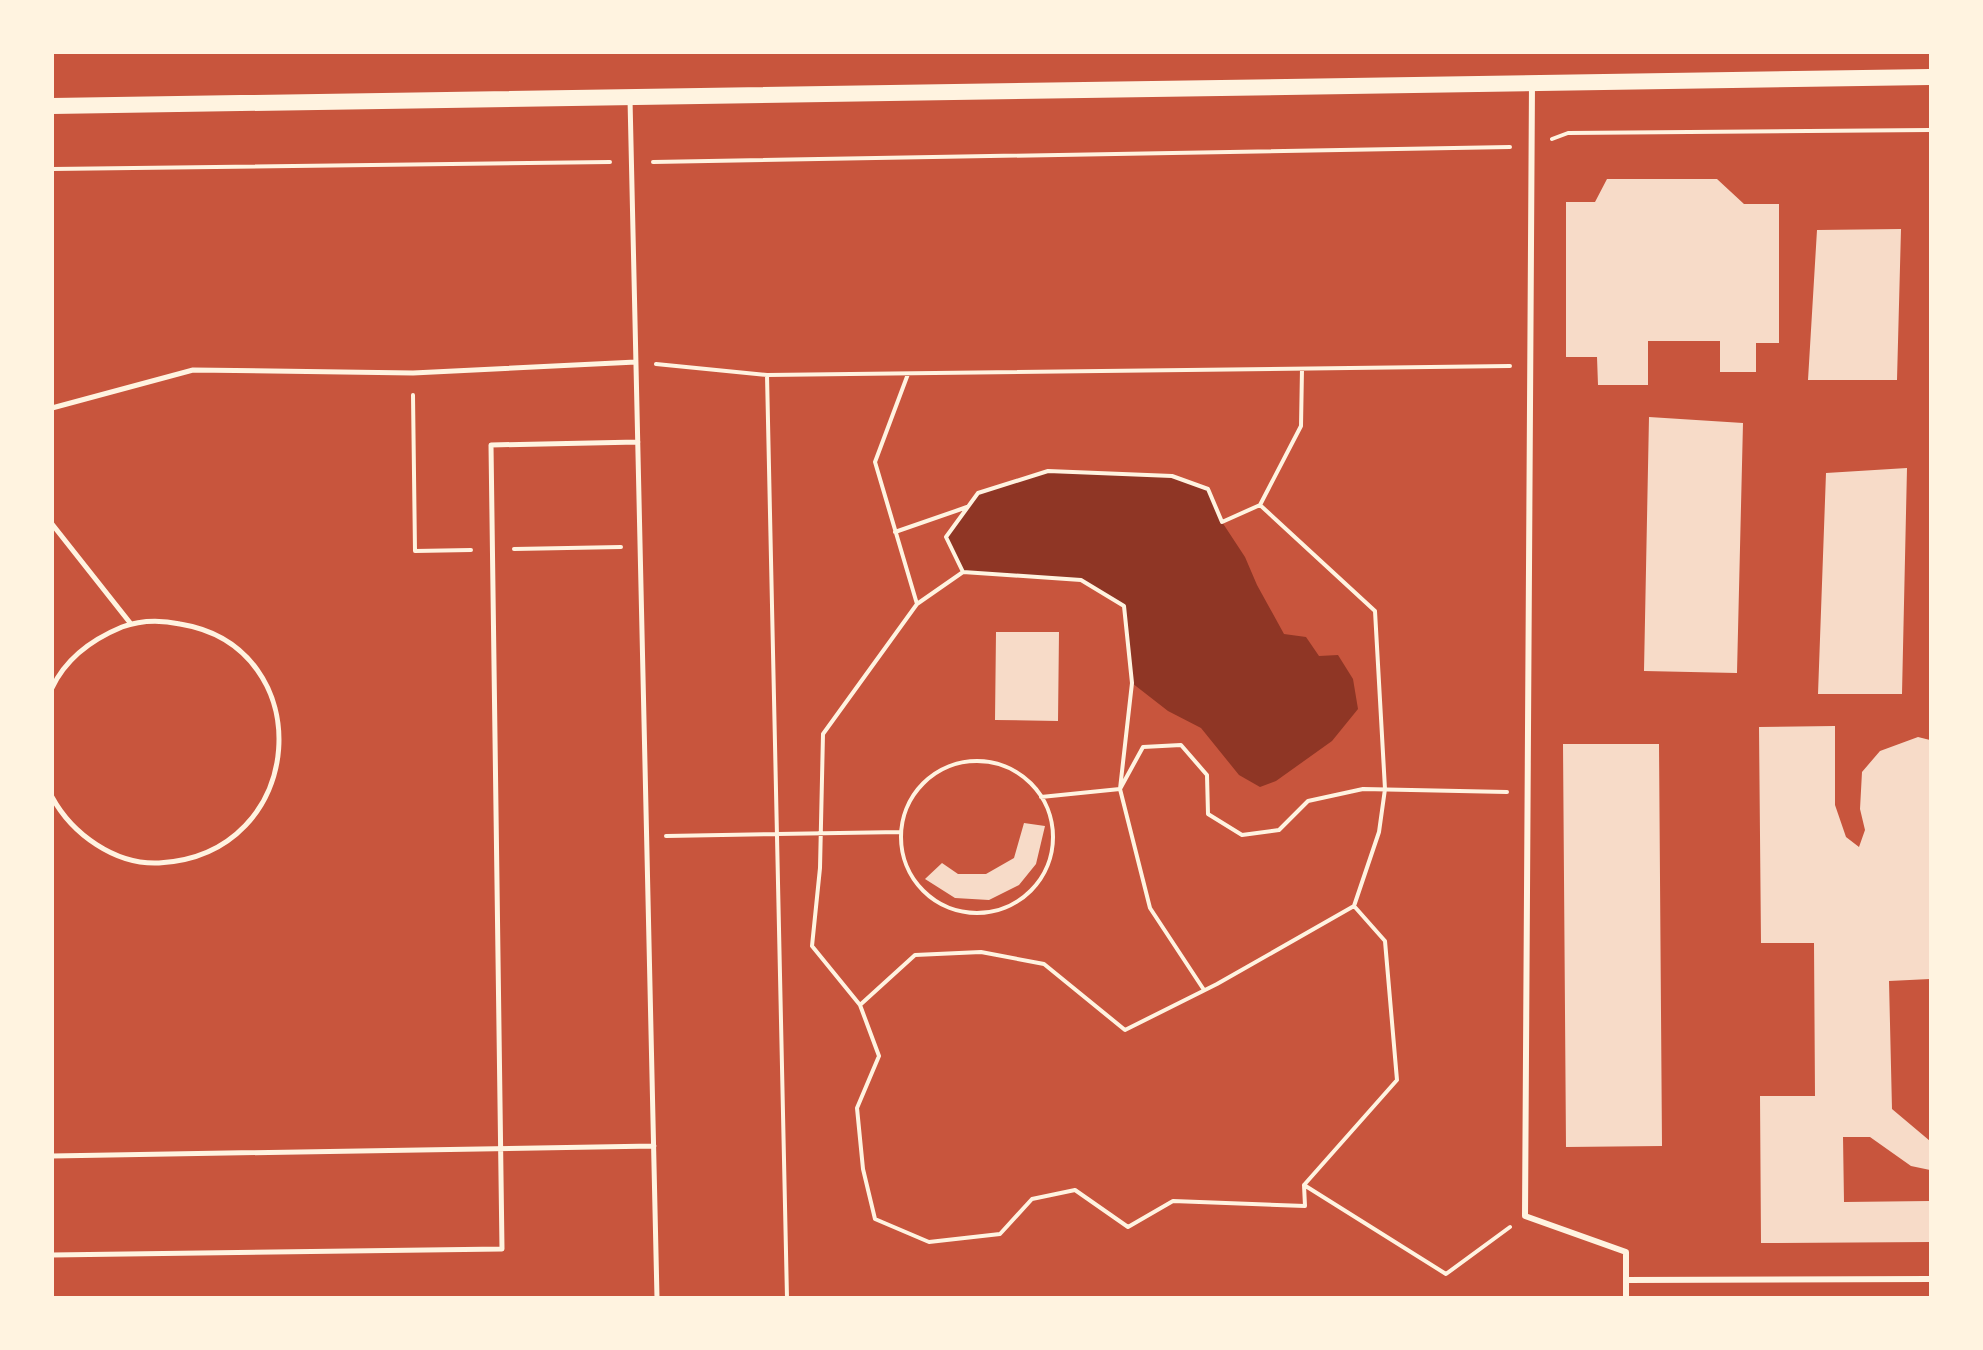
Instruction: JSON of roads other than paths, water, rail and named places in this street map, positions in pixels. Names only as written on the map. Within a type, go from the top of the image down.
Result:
[{"type":"highway","points":[[52,106],[1930,77]]},
{"type":"street","points":[[1532,83],[1525,1216],[1626,1252],[1626,1298]]},
{"type":"street","points":[[630,97],[657,1298]]},
{"type":"street","points":[[52,408],[193,370],[413,373],[636,362]]},
{"type":"street","points":[[52,1256],[502,1250],[491,445],[638,442]]},
{"type":"street","points":[[52,524],[131,624]]},
{"type":"street","points":[[52,688],[57,678],[77,654],[102,635],[131,624],[162,621],[194,626],[223,639],[247,658],[266,684],[277,714],[279,756],[275,777],[262,806],[242,830],[217,849],[187,860],[156,863],[124,858],[96,845],[71,825],[52,797]]},
{"type":"street","points":[[52,672],[57,678]]},
{"type":"street","points":[[52,1156],[654,1146]]},
{"type":"street","points":[[1626,1280],[1930,1279]]}]
